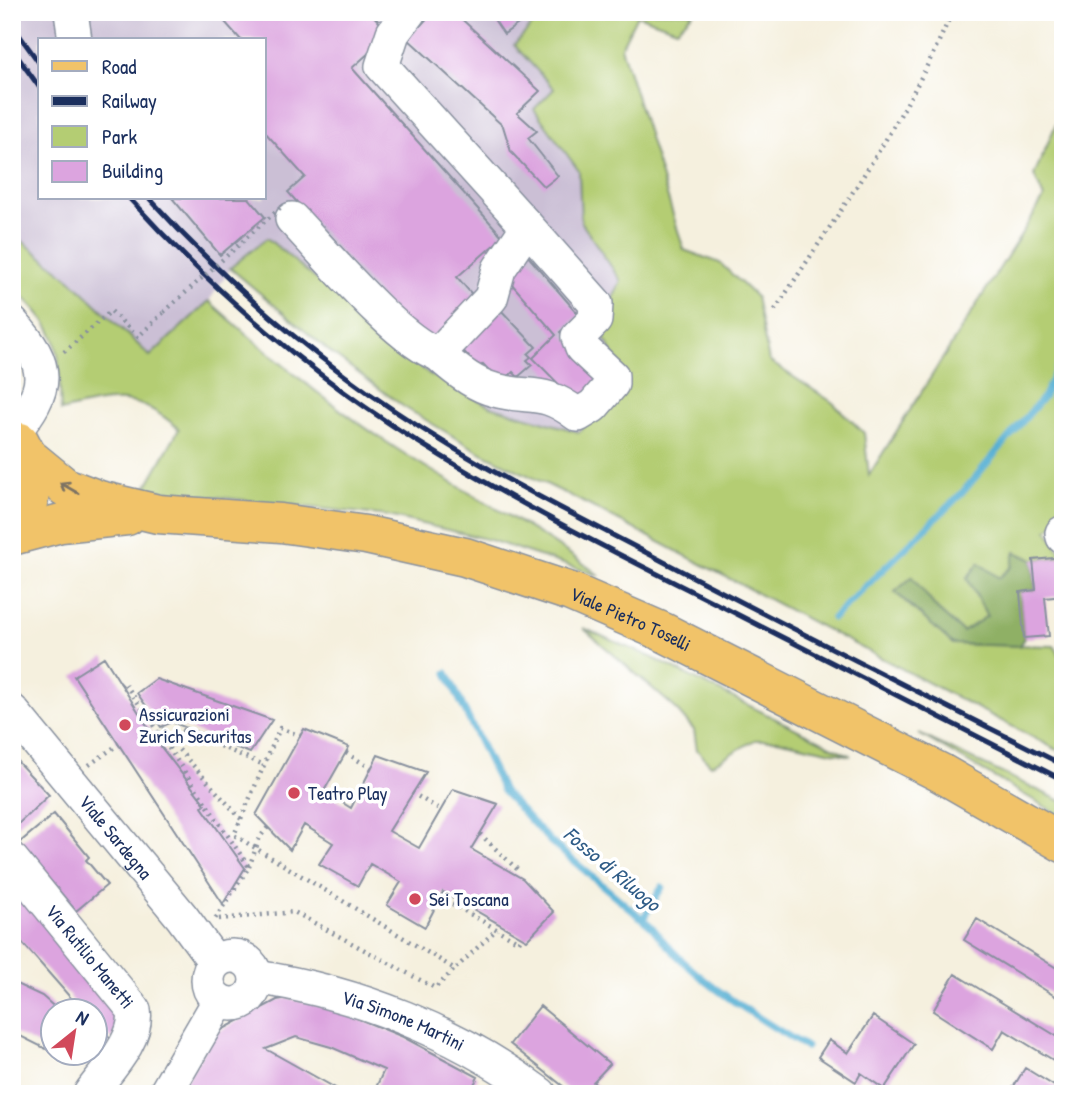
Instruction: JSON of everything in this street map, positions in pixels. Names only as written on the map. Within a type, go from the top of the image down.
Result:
[{"type":"main road","name":"Viale Pietro Toselli","points":[[17,440],[78,494],[158,514]]},
{"type":"main road","points":[[12,535],[30,498],[31,476],[17,440]]},
{"type":"main road","name":"Viale Pietro Toselli","points":[[12,535],[61,523],[158,514],[281,523],[366,535],[465,557],[544,582],[631,618],[941,773],[1063,843]]},
{"type":"street","points":[[71,12],[75,38]]},
{"type":"street","points":[[286,213],[416,344],[438,354],[475,381],[494,390],[538,393],[562,403],[578,415],[593,406],[612,384],[612,376],[582,348],[578,337],[595,320],[598,311],[596,304],[382,66],[393,33],[408,12]]},
{"type":"street","points":[[438,354],[491,298],[499,269],[524,232],[525,224]]},
{"type":"street","points":[[12,323],[32,348],[41,372],[35,406],[17,440]]},
{"type":"street","name":"Viale Sardegna","points":[[12,711],[182,917],[215,962]]},
{"type":"street","name":"Via Rutilio Manetti","points":[[12,860],[134,1010],[135,1019],[129,1037],[90,1094]]},
{"type":"street","name":"Via Simone Martini","points":[[215,962],[236,957],[249,964],[256,977],[321,988],[382,1009],[472,1052],[540,1094]]},
{"type":"street","points":[[215,962],[208,982],[219,1001]]},
{"type":"street","points":[[219,1001],[242,1003],[253,992],[256,977]]},
{"type":"street","points":[[165,1094],[219,1001]]},
{"type":"path","points":[[775,310],[895,125],[915,91],[952,12]]},
{"type":"path","points":[[41,372],[111,311],[138,337],[164,312],[286,213]]},
{"type":"path","points":[[121,685],[124,682],[249,867]]},
{"type":"path","points":[[158,743],[166,725]]},
{"type":"path","points":[[301,736],[281,728],[234,835],[455,969]]},
{"type":"path","points":[[241,818],[173,743],[180,729],[264,765]]},
{"type":"path","points":[[85,768],[119,744]]},
{"type":"path","points":[[345,753],[371,768]]},
{"type":"path","points":[[412,793],[441,810]]},
{"type":"path","points":[[268,827],[260,836],[249,867],[215,919],[294,912],[435,988],[497,929]]},
{"type":"path","points":[[480,834],[519,872]]},
{"type":"path","points":[[440,897],[519,943],[522,937]]},
{"type":"shaded area","points":[[12,12],[526,12],[534,23],[514,46],[554,89],[534,110],[579,171],[581,222],[621,281],[599,329],[624,373],[579,432],[480,452],[404,407],[330,352],[231,268],[209,301],[151,356],[71,280],[12,233]]},
{"type":"green space","points":[[526,12],[694,12],[677,29],[637,15],[621,47],[684,250],[720,263],[756,297],[769,361],[832,402],[864,433],[869,475],[1044,198],[1034,175],[1063,108],[1063,516],[1048,530],[1063,557],[1033,560],[1016,552],[1011,568],[999,578],[979,564],[967,578],[987,616],[963,632],[937,609],[912,578],[895,592],[953,644],[1054,646],[1063,659],[1063,753],[575,498],[480,452],[404,407],[330,352],[230,268],[267,238],[429,374],[490,406],[579,432],[624,373],[599,329],[621,281],[581,222],[579,171],[534,109],[554,89],[514,45],[534,23]]},
{"type":"green space","points":[[12,233],[71,280],[150,356],[209,301],[296,375],[364,427],[549,540],[600,576],[490,540],[388,516],[145,489],[179,429],[150,408],[137,403],[110,401],[61,411],[55,341],[41,317],[12,286]]},
{"type":"green space","points":[[1015,552],[1033,560],[1036,590],[1020,592],[1024,638],[1020,646],[953,644],[895,592],[912,577],[937,609],[963,632],[987,616],[967,578],[979,563],[999,578],[1011,567]]},
{"type":"green space","points":[[583,628],[651,657],[851,756],[777,740],[755,740],[711,765],[697,750],[694,730],[674,707]]},
{"type":"green space","points":[[919,734],[1063,802],[1063,817]]},
{"type":"building","points":[[216,12],[370,12],[390,34],[352,68],[503,237],[457,277],[476,299],[424,345],[288,192],[305,177],[266,133],[266,38],[239,38]]},
{"type":"building","points":[[433,12],[454,12],[540,91],[517,113],[537,131],[528,138],[558,176],[544,187],[511,152],[503,126],[408,39]]},
{"type":"building","points":[[489,12],[514,12],[521,22],[504,34]]},
{"type":"building","points":[[174,200],[251,200],[265,217],[220,255]]},
{"type":"building","points":[[527,255],[579,315],[560,332],[608,381],[581,407],[533,358],[556,335],[504,275]]},
{"type":"building","points":[[498,307],[536,347],[528,354],[531,357],[527,360],[532,365],[518,377],[513,372],[501,383],[483,364],[479,368],[457,344]]},
{"type":"building","points":[[1063,557],[1063,596],[1045,598],[1049,636],[1024,638],[1020,592],[1036,590],[1033,560]]},
{"type":"building","points":[[104,657],[158,743],[205,804],[202,807],[245,868],[223,904],[74,676]]},
{"type":"building","points":[[156,679],[272,720],[250,753],[172,722],[161,727],[137,693]]},
{"type":"building","points":[[304,729],[349,747],[324,791],[351,808],[378,755],[426,772],[389,831],[419,848],[453,789],[498,804],[471,849],[523,879],[554,912],[527,940],[443,892],[425,927],[387,905],[401,882],[370,864],[358,886],[319,864],[333,843],[304,825],[290,850],[256,815]]},
{"type":"building","points":[[12,750],[16,754],[13,757],[49,795],[17,825],[12,820]]},
{"type":"building","points":[[54,814],[89,857],[86,860],[107,885],[76,911],[19,843]]},
{"type":"building","points":[[12,883],[124,1008],[112,1039],[108,1036],[108,998],[71,998],[12,931]]},
{"type":"building","points":[[977,919],[1063,972],[1063,1001],[964,940]]},
{"type":"building","points":[[955,974],[1063,1040],[1063,1066],[1004,1030],[993,1049],[933,1011]]},
{"type":"building","points":[[12,982],[44,998],[38,998],[38,1045],[12,1032]]},
{"type":"building","points":[[288,998],[342,1012],[403,1037],[478,1077],[469,1094],[373,1094],[384,1070],[331,1047],[296,1037],[266,1049],[346,1094],[178,1094],[214,1034],[277,1000]]},
{"type":"building","points":[[540,1006],[610,1064],[593,1082],[605,1094],[573,1094],[510,1044]]},
{"type":"building","points":[[873,1016],[914,1044],[884,1089],[861,1073],[856,1082],[818,1057],[829,1040],[848,1053]]},
{"type":"building","points":[[1025,1068],[1061,1090],[1063,1086],[1063,1094],[1009,1094]]},
{"type":"waterway","points":[[833,618],[962,493],[1044,396],[1063,356]]},
{"type":"waterway","name":"Fosso di Riluogo","points":[[447,673],[503,791],[551,842],[652,927],[668,946],[704,979],[806,1047]]},
{"type":"waterway","points":[[643,919],[662,887]]},
{"type":"railway","points":[[12,25],[38,61]]},
{"type":"railway","points":[[12,49],[38,85]]},
{"type":"railway","points":[[131,200],[200,271],[276,339],[356,401],[441,456],[579,534],[1063,780]]},
{"type":"railway","points":[[151,200],[217,268],[290,333],[368,392],[450,446],[670,565],[1063,765]]},
{"type":"place","name":"Assicurazioni Zurich Securitas","points":[[125,725]]},
{"type":"place","name":"Teatro Play","points":[[294,793]]},
{"type":"place","name":"Sei Toscana","points":[[415,899]]}]
